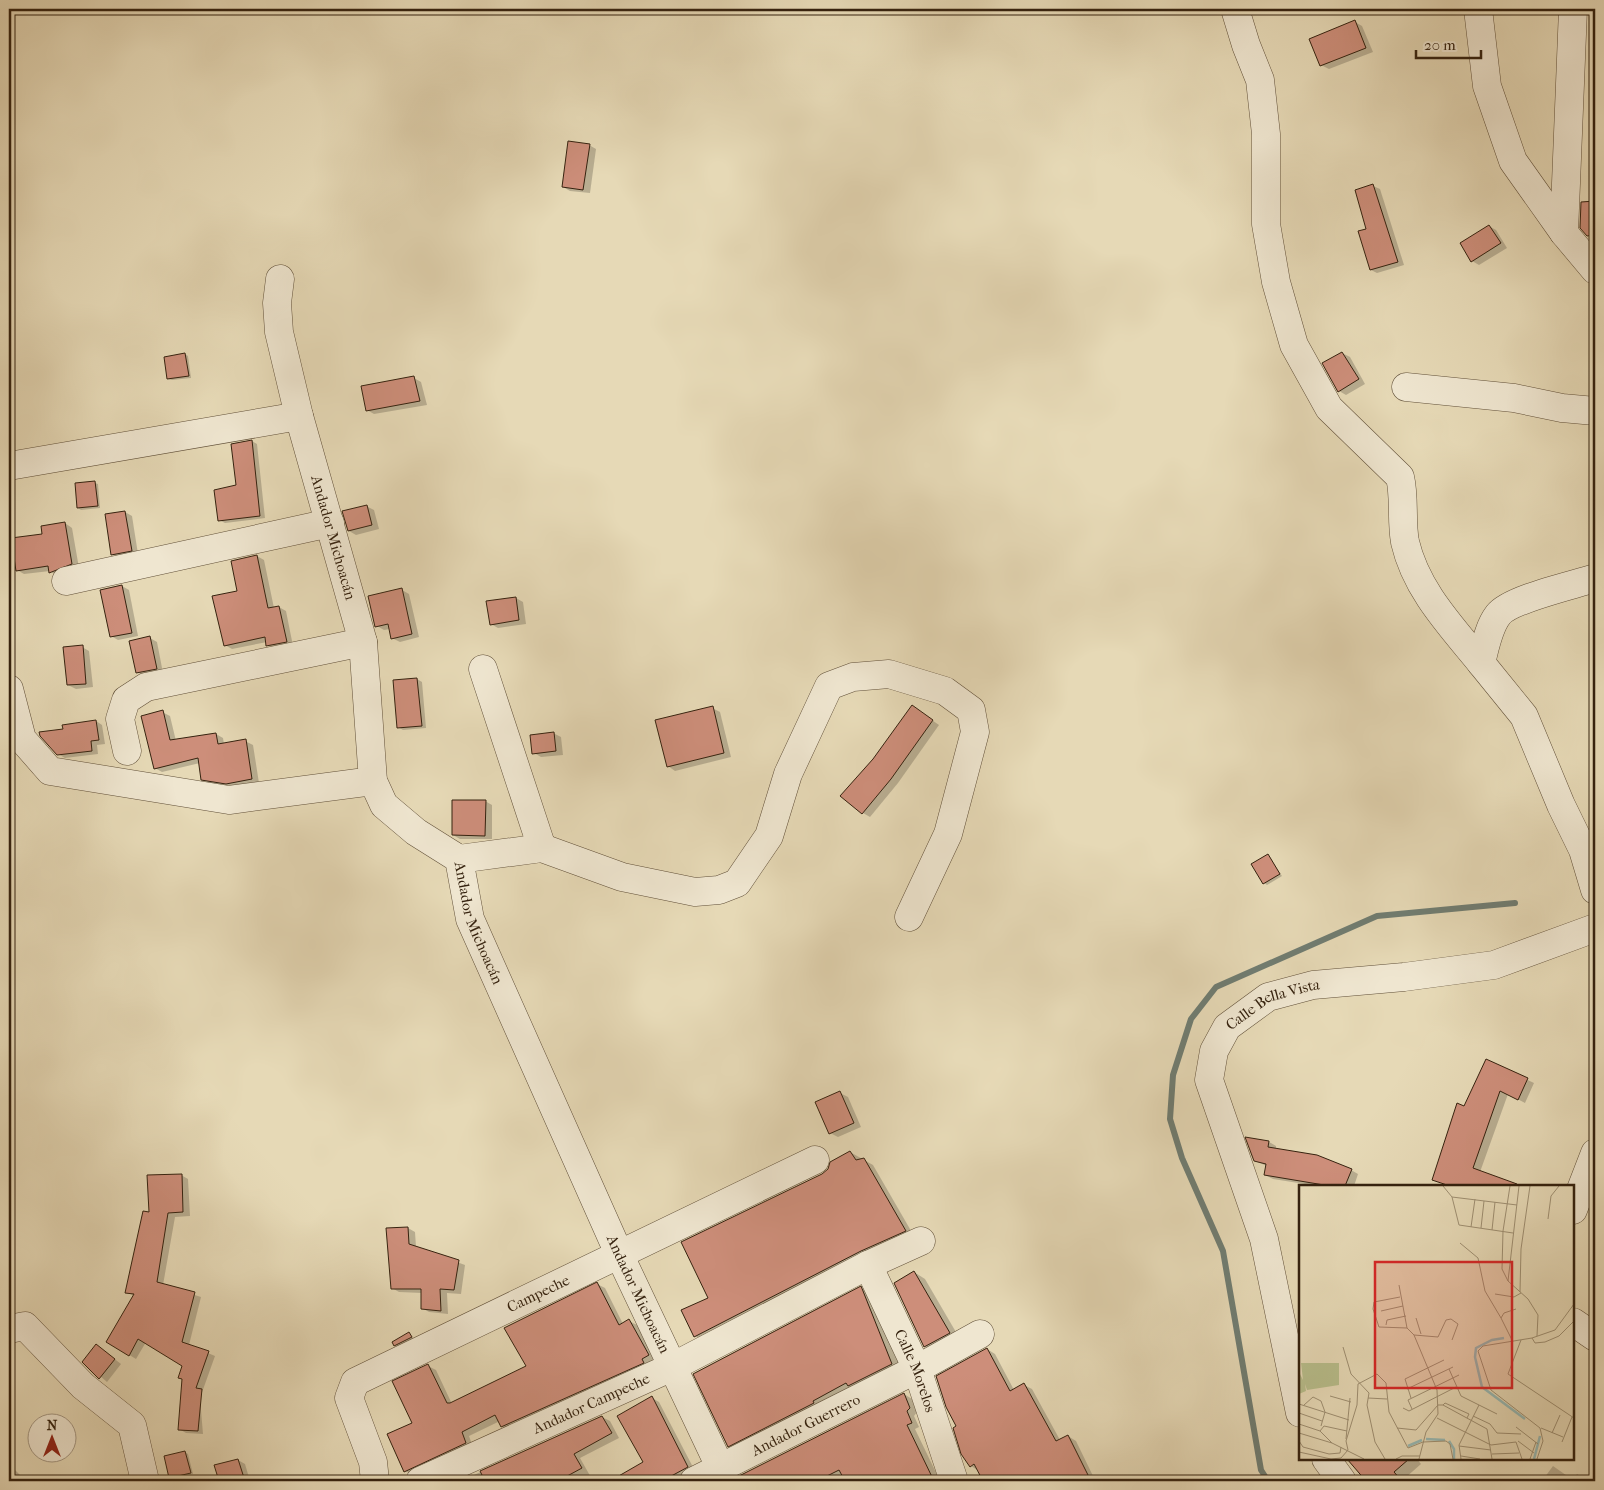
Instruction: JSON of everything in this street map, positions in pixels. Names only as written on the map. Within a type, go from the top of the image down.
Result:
[{"type":"street","points":[[1234,9],[1260,80],[1266,134],[1266,224],[1276,282],[1294,345],[1329,408],[1400,477],[1404,492],[1405,541],[1413,568],[1432,602],[1524,716],[1561,805],[1583,850],[1595,890]]},
{"type":"street","points":[[1478,9],[1487,86],[1513,162],[1564,233],[1595,270]]},
{"type":"street","points":[[1564,233],[1573,9]]},
{"type":"street","name":"Andador Michoacán","points":[[280,279],[277,303],[279,332],[299,416],[363,642],[373,782],[384,805],[416,832],[459,859],[470,919],[620,1256],[723,1475]]},
{"type":"street","points":[[1406,387],[1514,398],[1562,408],[1595,411]]},
{"type":"street","points":[[9,466],[299,416]]},
{"type":"street","points":[[66,581],[330,524]]},
{"type":"street","points":[[1481,663],[1489,635],[1498,614],[1519,602],[1595,578]]},
{"type":"street","points":[[127,751],[120,719],[126,700],[146,687],[363,642]]},
{"type":"street","points":[[483,669],[542,848]]},
{"type":"street","points":[[459,859],[542,848],[622,877],[695,892],[719,890],[737,883],[769,836],[788,774],[829,686],[853,677],[889,674],[945,691],[971,710],[975,732],[948,834],[909,917]]},
{"type":"street","points":[[9,688],[22,739],[50,771],[229,800],[373,782]]},
{"type":"street","name":"Calle Bella Vista","points":[[1299,1407],[1264,1239],[1209,1080],[1214,1050],[1227,1027],[1268,997],[1312,985],[1404,977],[1494,965],[1595,928]]},
{"type":"street","points":[[1574,1207],[1595,1153]]},
{"type":"street","name":"Campeche","points":[[375,1481],[373,1462],[349,1398],[355,1382],[816,1160]]},
{"type":"street","name":"Andador Campeche","points":[[420,1481],[672,1367],[868,1265],[921,1241]]},
{"type":"street","name":"Calle Morelos","points":[[868,1265],[917,1369],[949,1480]]},
{"type":"street","points":[[1574,1323],[1595,1337]]},
{"type":"street","points":[[9,1330],[25,1326],[83,1386],[132,1425],[145,1481]]},
{"type":"street","name":"Andador Guerrero","points":[[694,1481],[723,1475],[980,1334]]},
{"type":"street","points":[[1327,1460],[1342,1481]]},
{"type":"building","points":[[1355,20],[1366,48],[1320,66],[1309,39]]},
{"type":"building","points":[[568,141],[590,144],[583,190],[562,187]]},
{"type":"building","points":[[1373,184],[1398,262],[1370,270],[1358,231],[1366,229],[1355,190]]},
{"type":"building","points":[[1595,201],[1595,235],[1587,236],[1580,228],[1581,202]]},
{"type":"building","points":[[1489,225],[1501,243],[1471,262],[1460,243]]},
{"type":"building","points":[[1342,352],[1359,379],[1338,392],[1322,363]]},
{"type":"building","points":[[185,353],[189,376],[167,379],[164,357]]},
{"type":"building","points":[[414,376],[420,401],[366,411],[361,386]]},
{"type":"building","points":[[252,440],[260,516],[218,521],[214,490],[236,485],[231,444]]},
{"type":"building","points":[[95,481],[98,506],[77,508],[75,483]]},
{"type":"building","points":[[367,505],[372,525],[348,531],[342,511]]},
{"type":"building","points":[[125,511],[132,551],[111,555],[105,514]]},
{"type":"building","points":[[65,522],[72,564],[49,573],[48,566],[16,571],[11,538],[42,534],[41,526]]},
{"type":"building","points":[[257,555],[268,608],[279,606],[287,642],[266,646],[265,637],[224,646],[212,596],[237,591],[231,561]]},
{"type":"building","points":[[122,585],[132,633],[110,637],[100,590]]},
{"type":"building","points":[[402,588],[412,634],[391,639],[388,624],[375,627],[368,596]]},
{"type":"building","points":[[516,597],[519,620],[490,625],[486,601]]},
{"type":"building","points":[[150,636],[157,669],[136,673],[129,641]]},
{"type":"building","points":[[83,645],[86,684],[67,685],[63,647]]},
{"type":"building","points":[[417,678],[422,726],[397,728],[393,680]]},
{"type":"building","points":[[912,705],[933,720],[891,779],[862,814],[840,796],[873,759]]},
{"type":"building","points":[[713,706],[724,753],[667,767],[655,720]]},
{"type":"building","points":[[163,710],[170,740],[216,733],[218,744],[246,739],[252,779],[226,784],[201,780],[198,758],[154,769],[141,716]]},
{"type":"building","points":[[96,720],[99,740],[91,741],[92,751],[57,755],[40,736],[39,732],[63,729],[62,725]]},
{"type":"building","points":[[554,732],[556,751],[532,754],[530,735]]},
{"type":"building","points":[[452,800],[486,800],[485,836],[452,835]]},
{"type":"building","points":[[1268,854],[1280,874],[1263,884],[1251,864]]},
{"type":"building","points":[[1486,1059],[1528,1078],[1518,1100],[1500,1091],[1473,1168],[1517,1185],[1447,1185],[1432,1180],[1457,1103],[1464,1106]]},
{"type":"building","points":[[840,1091],[854,1123],[829,1134],[815,1102]]},
{"type":"building","points":[[1245,1137],[1269,1141],[1268,1147],[1317,1155],[1352,1169],[1345,1185],[1324,1185],[1264,1175],[1266,1164],[1254,1161]]},
{"type":"building","points":[[850,1151],[856,1160],[864,1158],[906,1231],[861,1251],[694,1337],[681,1310],[708,1298],[681,1242],[822,1174],[828,1169],[830,1162]]},
{"type":"building","points":[[182,1174],[183,1212],[168,1213],[157,1282],[195,1292],[182,1342],[209,1351],[196,1388],[202,1389],[198,1431],[178,1430],[182,1379],[178,1378],[182,1366],[138,1339],[129,1356],[106,1342],[134,1294],[125,1293],[143,1211],[149,1212],[147,1175]]},
{"type":"building","points":[[408,1227],[409,1244],[459,1260],[454,1290],[440,1289],[441,1311],[421,1309],[421,1289],[391,1289],[386,1228]]},
{"type":"building","points":[[914,1271],[950,1333],[924,1347],[894,1283]]},
{"type":"building","points":[[597,1282],[619,1325],[629,1319],[649,1355],[642,1359],[644,1363],[501,1427],[495,1415],[462,1432],[466,1443],[404,1472],[387,1434],[412,1423],[392,1381],[428,1364],[447,1403],[450,1403],[526,1366],[504,1328]]},
{"type":"building","points":[[861,1286],[892,1364],[848,1386],[846,1383],[813,1401],[814,1403],[728,1447],[693,1374]]},
{"type":"building","points":[[409,1332],[412,1337],[394,1346],[392,1342]]},
{"type":"building","points":[[96,1344],[115,1359],[99,1379],[82,1362]]},
{"type":"building","points":[[987,1348],[1010,1391],[1024,1383],[1056,1441],[1068,1435],[1091,1481],[983,1481],[974,1464],[970,1467],[961,1454],[953,1428],[956,1426],[946,1407],[936,1376]]},
{"type":"building","points":[[904,1393],[910,1408],[907,1411],[912,1423],[907,1425],[934,1481],[845,1481],[839,1470],[817,1481],[739,1481],[739,1476]]},
{"type":"building","points":[[652,1396],[688,1467],[662,1481],[610,1481],[643,1462],[617,1416]]},
{"type":"building","points":[[602,1416],[612,1433],[574,1454],[582,1468],[558,1481],[485,1481],[480,1471]]},
{"type":"building","points":[[185,1451],[191,1473],[169,1478],[164,1456]]},
{"type":"building","points":[[238,1459],[245,1481],[219,1481],[214,1465]]},
{"type":"building","points":[[1348,1460],[1408,1460],[1394,1472],[1402,1481],[1366,1481]]},
{"type":"waterway","points":[[1268,1481],[1261,1470],[1223,1251],[1182,1158],[1170,1119],[1173,1075],[1191,1019],[1216,987],[1377,916],[1515,903]]}]
